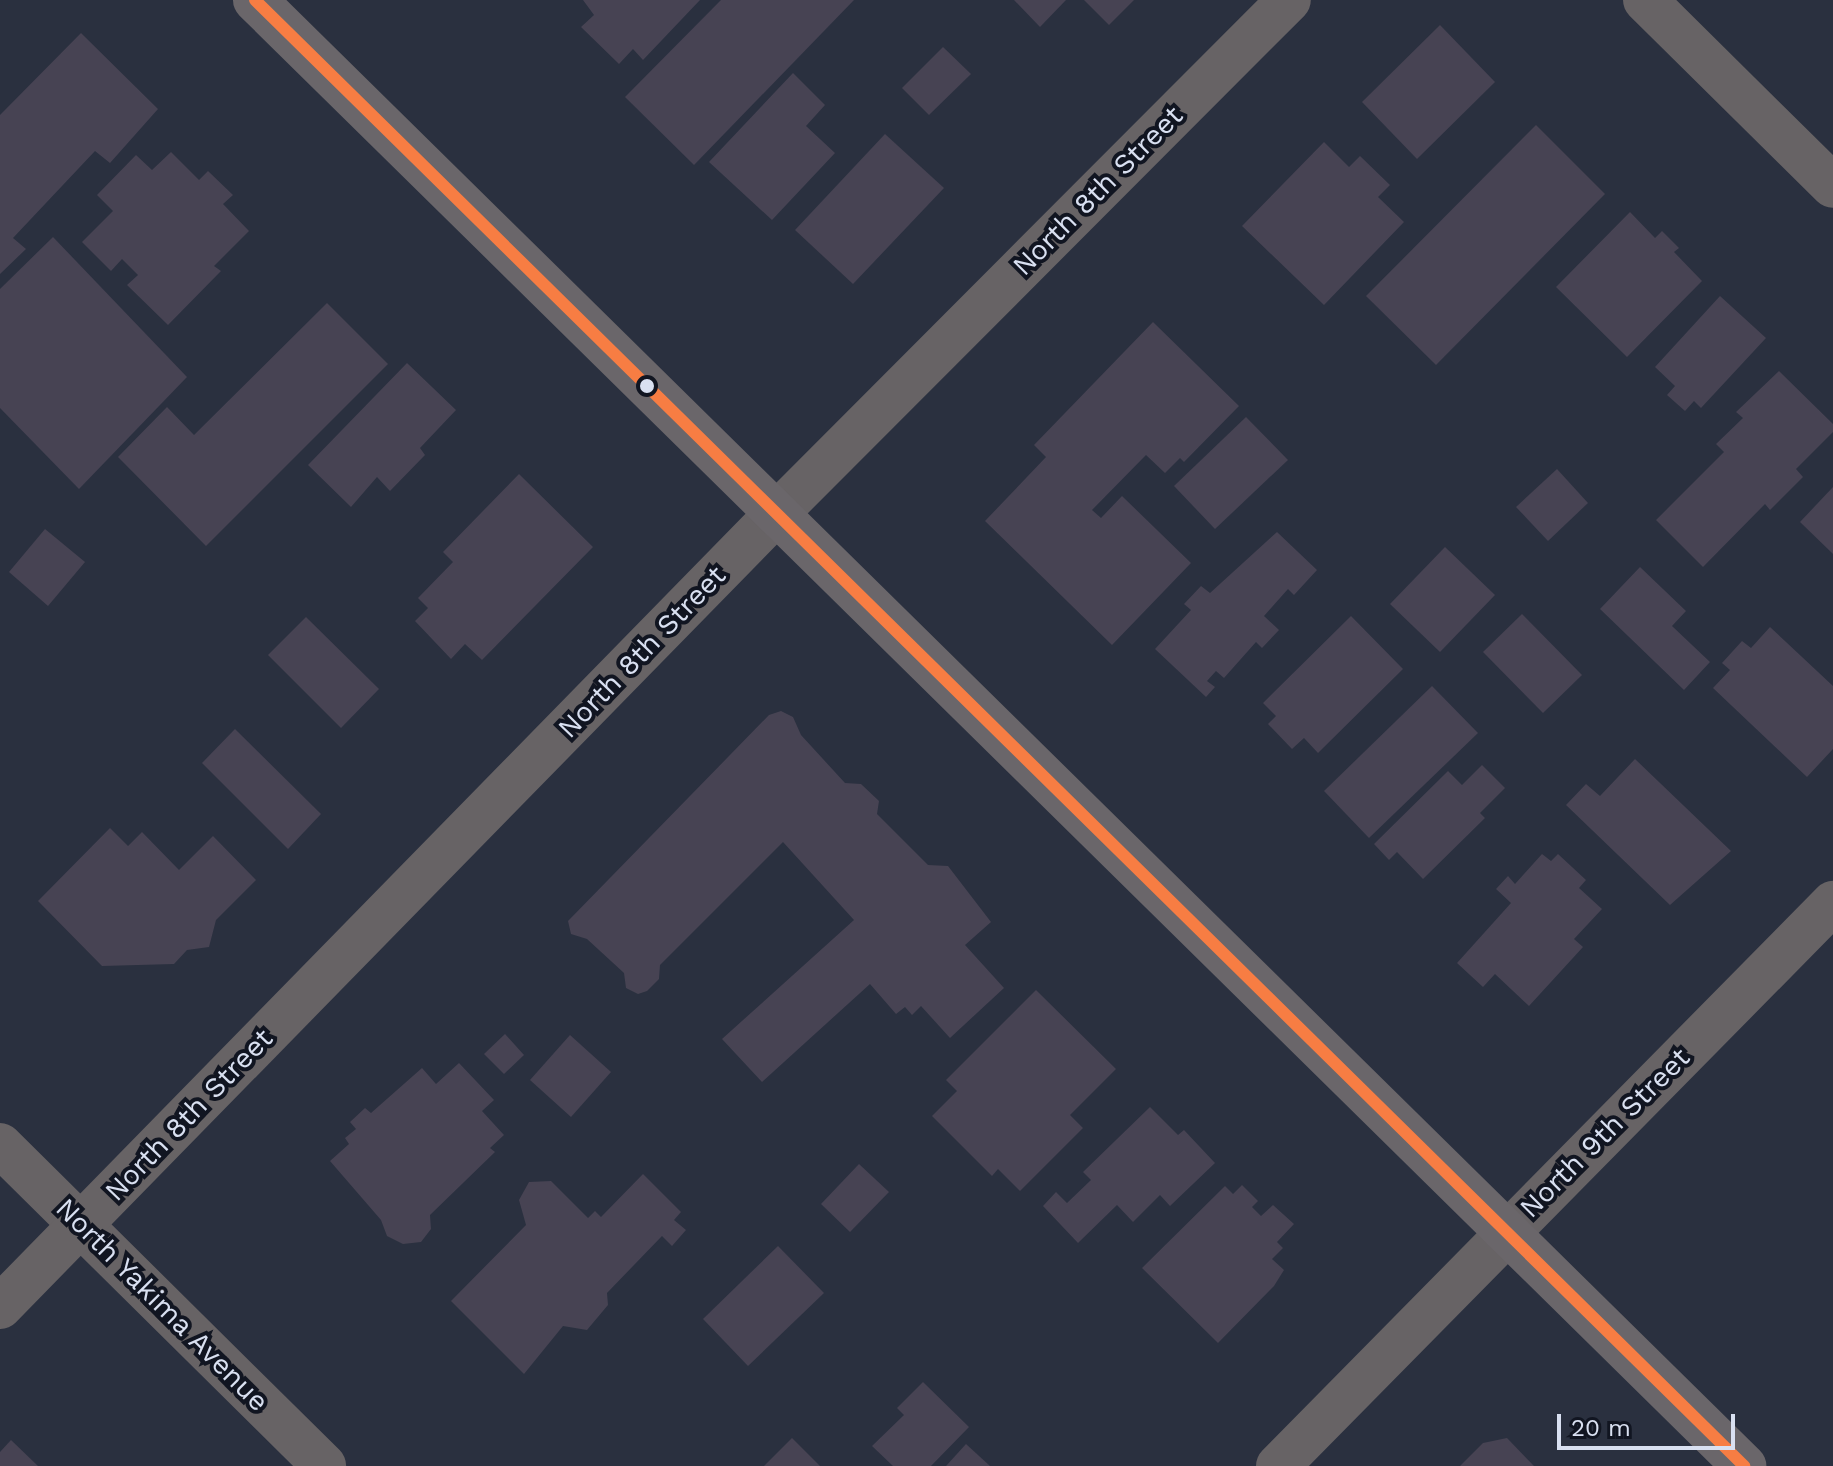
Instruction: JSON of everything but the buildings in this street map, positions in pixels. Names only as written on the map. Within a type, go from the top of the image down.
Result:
[{"type":"main road","points":[[255,0],[1744,1466]]},
{"type":"street","name":"North 8th Street","points":[[0,1307],[776,514],[1289,0]]},
{"type":"street","points":[[1645,0],[1833,186]]},
{"type":"street","name":"North 9th Street","points":[[1278,1466],[1833,903]]},
{"type":"street","name":"North Yakima Avenue","points":[[0,1145],[324,1466]]},
{"type":"transit line","points":[[255,0],[1744,1466]]}]
